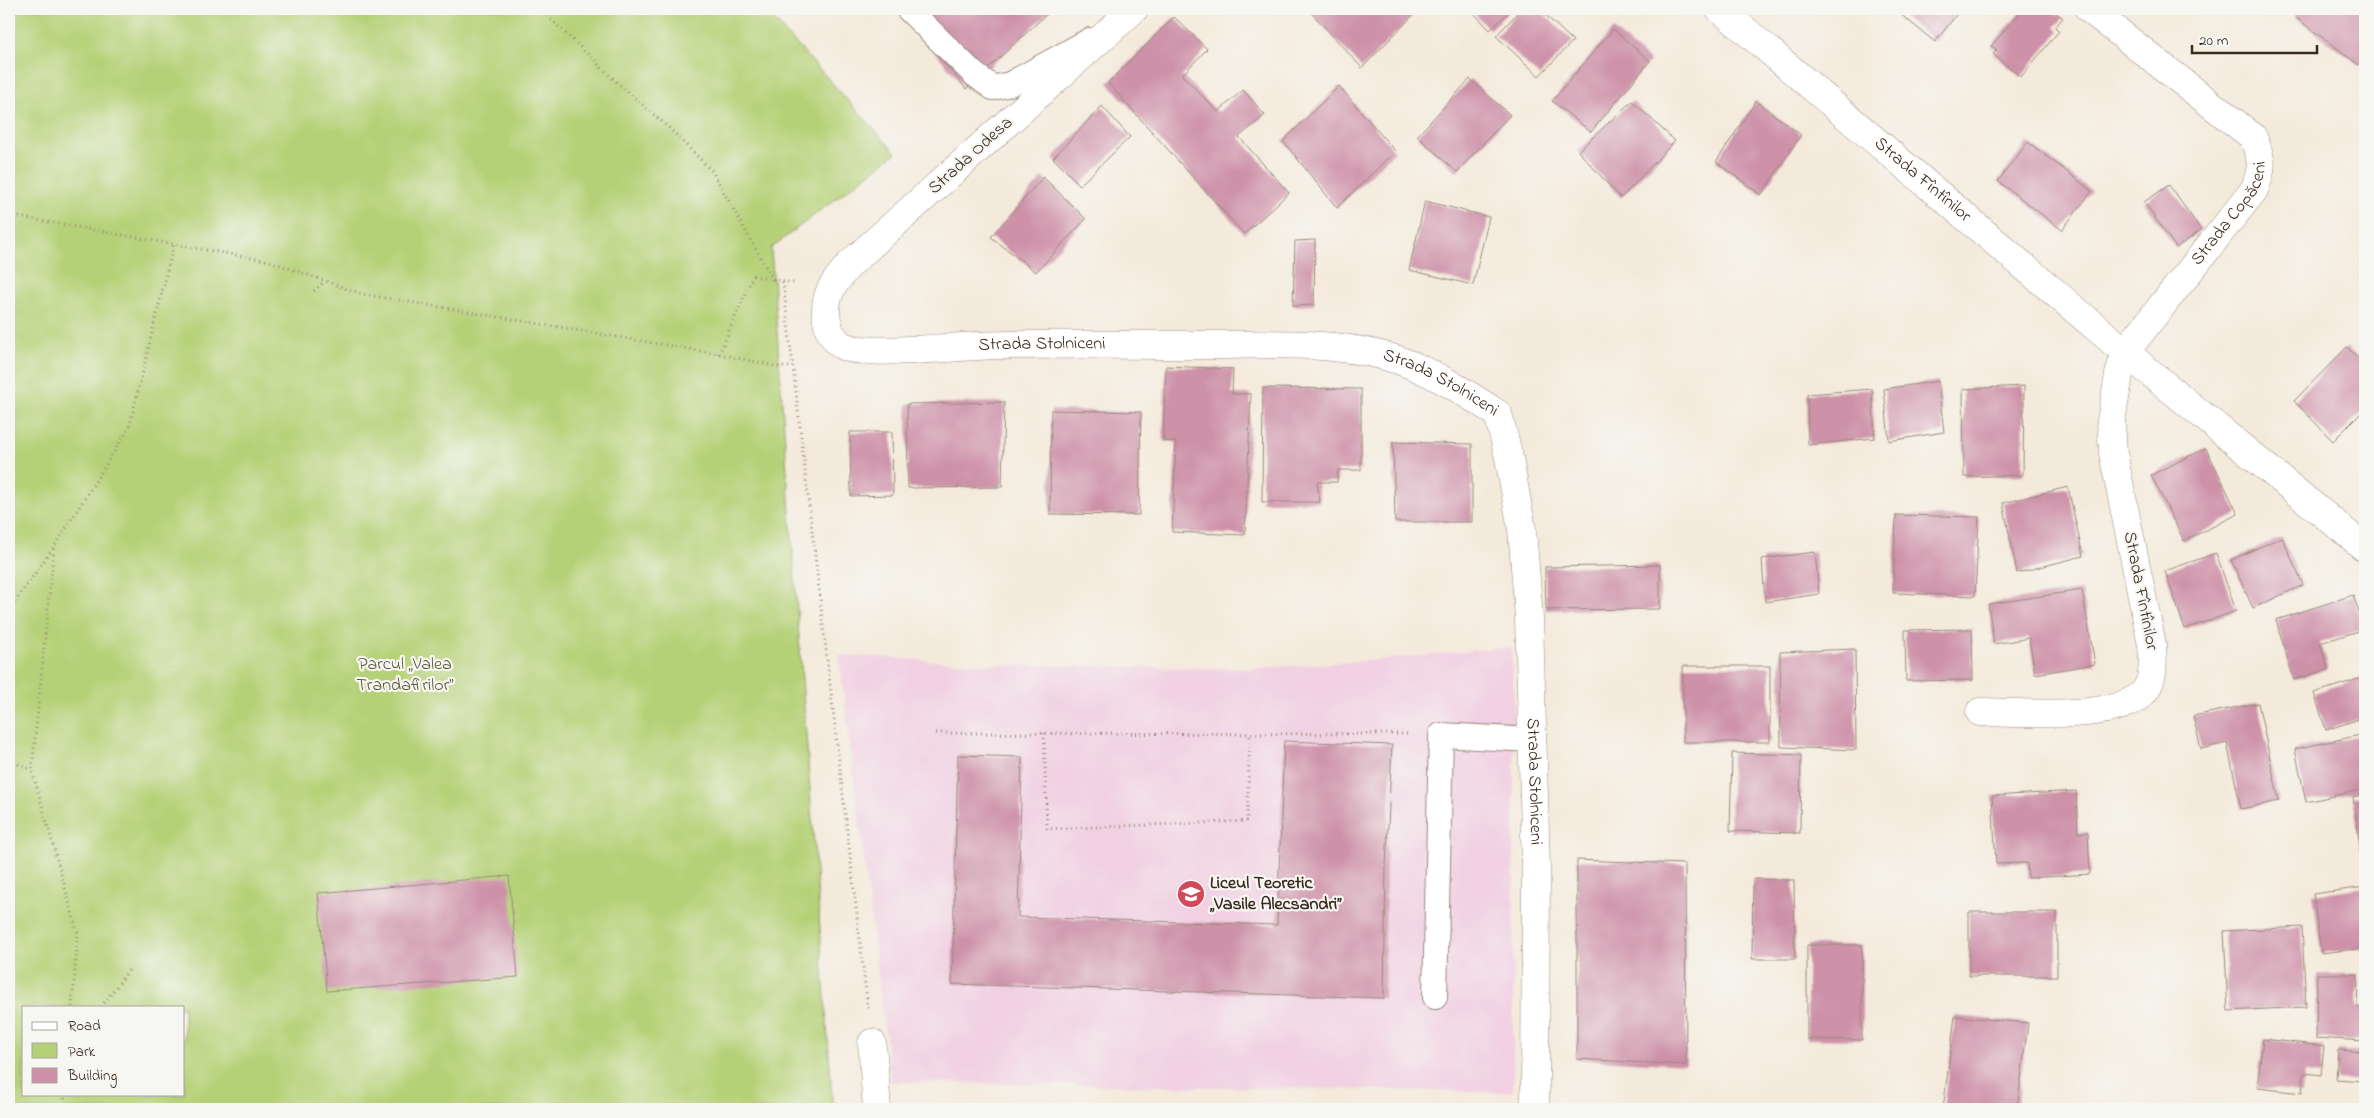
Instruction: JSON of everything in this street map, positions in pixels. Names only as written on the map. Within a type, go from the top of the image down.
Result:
[{"type":"street","name":"Strada Odesa","points":[[824,314],[827,296],[851,263],[1134,9]]},
{"type":"street","name":"Strada Fîntînilor","points":[[1720,9],[2125,352],[2365,548]]},
{"type":"street","name":"Strada Copăceni","points":[[2089,9],[2253,137],[2262,158],[2262,173],[2254,190],[2125,352]]},
{"type":"street","name":"Strada Stolniceni","points":[[824,314],[830,333],[842,346],[871,350],[1013,344],[1333,345],[1386,357],[1460,389],[1498,414],[1508,453],[1522,529],[1529,618],[1534,740],[1536,869],[1535,1109]]},
{"type":"street","name":"Strada Fîntînilor","points":[[1980,712],[2092,712],[2111,710],[2143,693],[2150,682],[2154,666],[2152,645],[2113,454],[2112,421],[2118,375],[2125,352]]},
{"type":"street","points":[[872,1043],[877,1109]]},
{"type":"lane","points":[[908,9],[974,74],[993,88],[1010,84],[1113,28]]},
{"type":"lane","points":[[1434,997],[1441,735],[1534,740]]},
{"type":"path","points":[[540,9],[623,88],[666,125],[712,171],[773,280]]},
{"type":"path","points":[[9,215],[269,261],[362,294],[719,354],[779,367],[793,367]]},
{"type":"path","points":[[9,610],[54,547],[129,428],[174,243]]},
{"type":"path","points":[[719,354],[753,276],[783,282],[832,287]]},
{"type":"path","points":[[314,291],[325,281]]},
{"type":"path","points":[[783,282],[872,1043]]},
{"type":"path","points":[[54,547],[32,770],[78,934],[72,1006]]},
{"type":"path","points":[[936,733],[1441,735]]},
{"type":"path","points":[[1044,733],[1047,829],[1247,821],[1250,733]]},
{"type":"path","points":[[9,760],[32,770]]},
{"type":"path","points":[[102,1006],[131,967]]},
{"type":"path","points":[[64,1109],[65,1096]]},
{"type":"shaded area","name":"Liceul Teoretic „Vasile Alecsandri”","points":[[1511,647],[1514,705],[1513,1092],[891,1082],[839,655],[1002,665],[1245,669],[1376,660]]},
{"type":"green space","name":"Parcul „Valea Trandafirilor”","points":[[9,9],[764,9],[896,153],[771,248],[833,1109],[9,1109]]},
{"type":"building","points":[[900,9],[1052,9],[966,89]]},
{"type":"building","points":[[1308,9],[1415,9],[1417,11],[1362,68]]},
{"type":"building","points":[[1470,9],[1512,9],[1490,30]]},
{"type":"building","points":[[1521,9],[1539,9],[1573,41],[1539,76],[1496,36]]},
{"type":"building","points":[[1894,9],[1961,9],[1935,42]]},
{"type":"building","points":[[2023,9],[2050,9],[2063,18],[2055,27],[2059,31],[2021,77],[1993,54],[1997,50],[1991,46]]},
{"type":"building","points":[[2300,9],[2361,9],[2365,12],[2365,57],[2359,65],[2295,17]]},
{"type":"building","points":[[1174,17],[1207,49],[1182,75],[1218,112],[1243,90],[1265,115],[1239,137],[1289,193],[1244,234],[1108,83]]},
{"type":"building","points":[[1613,29],[1650,61],[1591,132],[1552,101]]},
{"type":"building","points":[[1470,79],[1510,115],[1457,172],[1417,136]]},
{"type":"building","points":[[1339,86],[1395,151],[1337,208],[1283,141]]},
{"type":"building","points":[[1632,101],[1675,141],[1621,198],[1578,151]]},
{"type":"building","points":[[1756,101],[1801,135],[1761,195],[1716,162]]},
{"type":"building","points":[[1102,106],[1130,137],[1080,185],[1053,158]]},
{"type":"building","points":[[2028,142],[2092,191],[2062,230],[1998,181]]},
{"type":"building","points":[[1043,177],[1086,219],[1036,272],[991,237]]},
{"type":"building","points":[[2169,185],[2201,230],[2176,248],[2144,202]]},
{"type":"building","points":[[1425,201],[1489,217],[1473,285],[1409,270]]},
{"type":"building","points":[[1315,240],[1314,305],[1293,306],[1295,241]]},
{"type":"building","points":[[2347,347],[2365,365],[2365,409],[2333,441],[2294,401]]},
{"type":"building","points":[[1166,366],[1233,369],[1232,394],[1251,394],[1245,535],[1172,532],[1176,442],[1163,441]]},
{"type":"building","points":[[1938,381],[1944,432],[1889,441],[1884,389]]},
{"type":"building","points":[[2024,386],[2023,475],[1964,477],[1963,389]]},
{"type":"building","points":[[1263,388],[1361,389],[1361,470],[1338,470],[1337,482],[1317,482],[1320,502],[1262,502]]},
{"type":"building","points":[[1872,389],[1875,438],[1808,445],[1807,394]]},
{"type":"building","points":[[1004,402],[1002,487],[908,488],[907,404]]},
{"type":"building","points":[[1051,410],[1141,412],[1139,515],[1050,514]]},
{"type":"building","points":[[850,432],[892,432],[893,495],[851,496]]},
{"type":"building","points":[[1393,442],[1472,444],[1472,522],[1395,522]]},
{"type":"building","points":[[2206,448],[2238,514],[2184,541],[2151,475]]},
{"type":"building","points":[[2068,487],[2083,556],[2017,573],[2003,503]]},
{"type":"building","points":[[1896,515],[1979,517],[1975,596],[1893,593]]},
{"type":"building","points":[[2282,537],[2303,585],[2253,608],[2231,560]]},
{"type":"building","points":[[1815,552],[1819,594],[1765,602],[1762,559]]},
{"type":"building","points":[[2216,553],[2236,611],[2185,629],[2165,571]]},
{"type":"building","points":[[1660,565],[1660,609],[1546,610],[1545,567]]},
{"type":"building","points":[[2082,590],[2095,664],[2035,674],[2029,638],[1994,644],[1988,604]]},
{"type":"building","points":[[2353,595],[2365,629],[2320,643],[2328,669],[2294,680],[2276,620]]},
{"type":"building","points":[[1972,629],[1973,680],[1906,681],[1905,630]]},
{"type":"building","points":[[1855,649],[1856,750],[1781,747],[1780,652]]},
{"type":"building","points":[[1683,666],[1770,666],[1770,742],[1683,742]]},
{"type":"building","points":[[2365,677],[2365,717],[2326,730],[2314,693]]},
{"type":"building","points":[[2258,703],[2279,801],[2241,809],[2227,743],[2201,749],[2193,716]]},
{"type":"building","points":[[2365,734],[2365,789],[2306,802],[2295,749]]},
{"type":"building","points":[[1284,741],[1392,745],[1386,867],[1384,998],[952,984],[958,755],[1022,757],[1018,917],[1277,925]]},
{"type":"building","points":[[1732,753],[1801,755],[1800,833],[1730,831]]},
{"type":"building","points":[[2076,791],[2078,833],[2088,832],[2090,874],[2028,878],[2027,863],[1996,864],[1992,796]]},
{"type":"building","points":[[2365,795],[2365,852],[2361,853],[2353,797]]},
{"type":"building","points":[[1577,860],[1685,864],[1686,1065],[1577,1059]]},
{"type":"building","points":[[509,876],[518,977],[327,991],[318,893]]},
{"type":"building","points":[[1753,879],[1794,880],[1795,959],[1752,959]]},
{"type":"building","points":[[2365,887],[2365,948],[2321,953],[2313,894]]},
{"type":"building","points":[[1969,912],[2057,912],[2057,976],[1969,976]]},
{"type":"building","points":[[2302,927],[2306,1007],[2228,1011],[2224,931]]},
{"type":"building","points":[[1807,945],[1862,945],[1862,1040],[1807,1039]]},
{"type":"building","points":[[2317,974],[2358,974],[2357,1007],[2365,1008],[2365,1041],[2316,1038]]},
{"type":"building","points":[[1955,1016],[2028,1023],[2017,1109],[1943,1109]]},
{"type":"building","points":[[2263,1039],[2324,1046],[2321,1075],[2304,1073],[2302,1093],[2257,1088]]},
{"type":"building","points":[[2338,1050],[2365,1052],[2365,1081],[2336,1079]]},
{"type":"place","name":"Liceul Teoretic „Vasile Alecsandri”","points":[[1191,894]]}]
